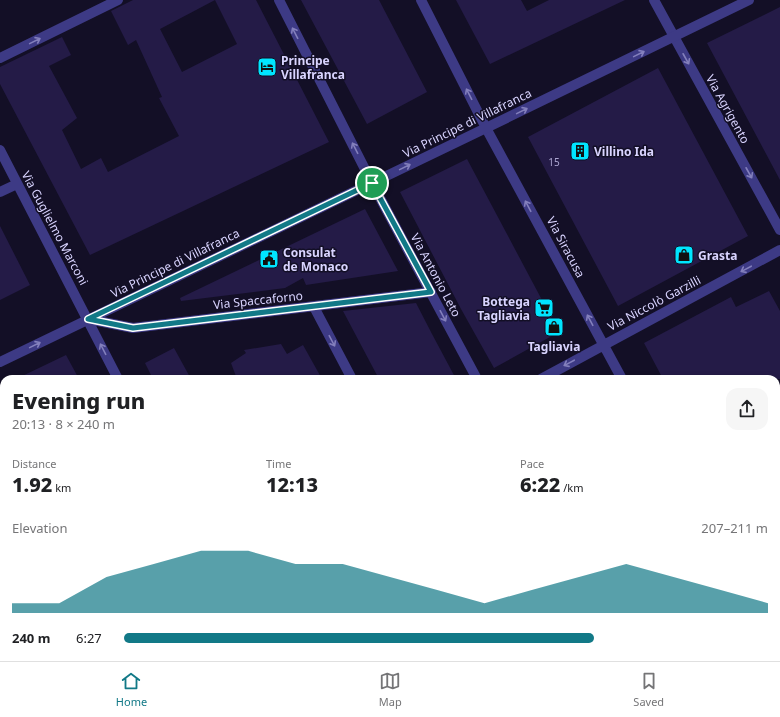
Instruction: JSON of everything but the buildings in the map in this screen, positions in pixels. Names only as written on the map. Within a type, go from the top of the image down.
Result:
[{"type":"street","points":[[0,58],[118,0]]},
{"type":"street","name":"Via Antonio Leto","points":[[278,0],[372,183],[475,375]]},
{"type":"street","name":"Via Siracusa","points":[[421,0],[486,128],[620,375]]},
{"type":"street","name":"Via Agrigento","points":[[654,0],[780,230]]},
{"type":"street","name":"Via Principe di Villafranca","points":[[0,362],[749,0]]},
{"type":"street","name":"Via Guglielmo Marconi","points":[[0,150],[116,375]]},
{"type":"street","points":[[0,192],[17,184]]},
{"type":"street","name":"Via Niccolò Garzilli","points":[[548,375],[780,250]]},
{"type":"street","name":"Via Spaccaforno","points":[[88,319],[133,328],[431,292]]},
{"type":"street","points":[[314,307],[350,375]]},
{"type":"place","name":"Principe Villafranca","points":[[267,67]]},
{"type":"place","name":"Villino Ida","points":[[580,151]]},
{"type":"place","name":"Grasta","points":[[684,255]]},
{"type":"place","name":"Consulat de Monaco","points":[[269,259]]},
{"type":"place","name":"Bottega Tagliavia","points":[[544,308]]},
{"type":"place","name":"Tagliavia","points":[[554,327]]},
{"type":"route","points":[[372,183],[431,292],[133,328],[88,319],[325,206],[372,183]]}]
